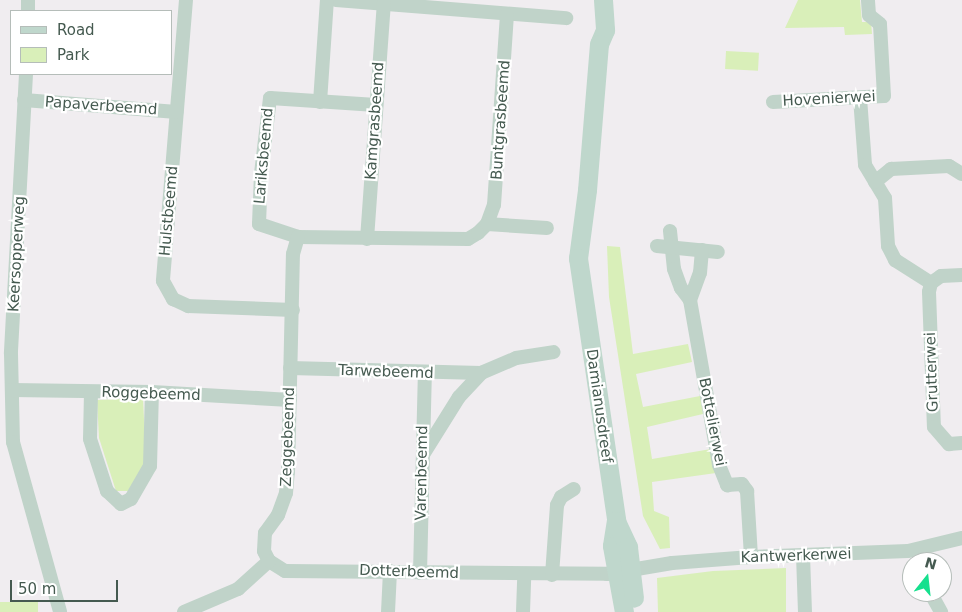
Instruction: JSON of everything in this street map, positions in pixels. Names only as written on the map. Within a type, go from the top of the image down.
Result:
[{"type":"street","name":"Hulstbeemd","points":[[186,0],[163,281],[173,299],[188,306],[293,310]]},
{"type":"street","points":[[320,102],[327,0]]},
{"type":"street","points":[[336,0],[432,4],[508,15],[566,18]]},
{"type":"street","name":"Damianusdreef","points":[[602,0],[594,21],[599,44],[587,190],[578,258],[616,520],[628,547],[623,571],[624,612]]},
{"type":"street","name":"Hovenierwei","points":[[773,102],[884,96],[880,24],[869,15],[868,0]]},
{"type":"street","name":"Kamgrasbeemd","points":[[367,239],[384,3]]},
{"type":"street","name":"Buntgrasbeemd","points":[[487,224],[494,205],[508,15]]},
{"type":"street","name":"Keersopperweg","points":[[26,75],[12,390],[12,442],[60,612]]},
{"type":"street","name":"Lariksbeemd","points":[[298,237],[259,224],[266,120],[270,98],[376,106]]},
{"type":"street","points":[[860,98],[864,165],[885,198],[888,246],[895,260],[931,283],[941,276],[962,275]]},
{"type":"street","name":"Papaverbeemd","points":[[24,100],[177,112]]},
{"type":"street","points":[[875,182],[891,169],[949,166],[962,174]]},
{"type":"street","points":[[298,237],[468,239],[487,224],[547,228]]},
{"type":"street","name":"Bottelierwei","points":[[670,232],[674,269],[681,288],[690,300],[719,466],[727,485],[742,484],[747,491],[751,557]]},
{"type":"street","name":"Zeggebeemd","points":[[269,561],[264,551],[265,533],[278,515],[286,493],[293,310],[293,254],[298,237]]},
{"type":"street","points":[[658,246],[718,252]]},
{"type":"street","points":[[690,300],[700,273],[702,250]]},
{"type":"street","name":"Grutterwei","points":[[931,283],[929,292],[934,427],[949,444],[962,443]]},
{"type":"street","name":"Tarwebeemd","points":[[290,368],[425,374],[481,373],[516,358],[554,352]]},
{"type":"street","name":"Tarwebeemd","points":[[423,456],[443,419],[481,373]]},
{"type":"street","name":"Varenbeemd","points":[[420,572],[425,374]]},
{"type":"street","name":"Roggebeemd","points":[[12,390],[152,392],[290,400]]},
{"type":"street","points":[[91,392],[90,439],[107,491],[121,504],[131,499],[150,466],[152,392]]},
{"type":"street","points":[[552,575],[557,505],[561,496],[574,489]]},
{"type":"street","name":"Kantwerkerwei","points":[[924,552],[962,538]]},
{"type":"street","points":[[803,555],[805,612]]},
{"type":"street","name":"Kantwerkerwei","points":[[623,571],[751,557],[803,555],[902,557]]},
{"type":"street","points":[[184,612],[238,589],[269,561]]},
{"type":"street","name":"Dotterbeemd","points":[[269,561],[285,571],[390,571],[524,576],[623,571]]},
{"type":"street","points":[[388,612],[390,571]]},
{"type":"street","name":"Damianusdreef","points":[[623,571],[636,612]]},
{"type":"street","points":[[523,612],[524,576]]},
{"type":"green space","points":[[798,0],[860,0],[862,22],[871,22],[872,34],[845,35],[844,27],[785,28]]},
{"type":"green space","points":[[726,51],[759,53],[758,71],[725,69]]},
{"type":"green space","points":[[607,246],[620,247],[633,354],[688,344],[692,362],[636,374],[643,407],[700,396],[703,414],[647,427],[652,459],[711,449],[716,473],[652,482],[654,511],[669,517],[670,548],[660,549],[643,516],[609,297]]},
{"type":"green space","points":[[143,398],[146,462],[128,491],[116,491],[99,438],[97,400]]},
{"type":"green space","points":[[786,568],[786,612],[658,612],[657,578],[713,571]]},
{"type":"green space","points":[[0,602],[38,602],[38,612],[0,612]]}]
